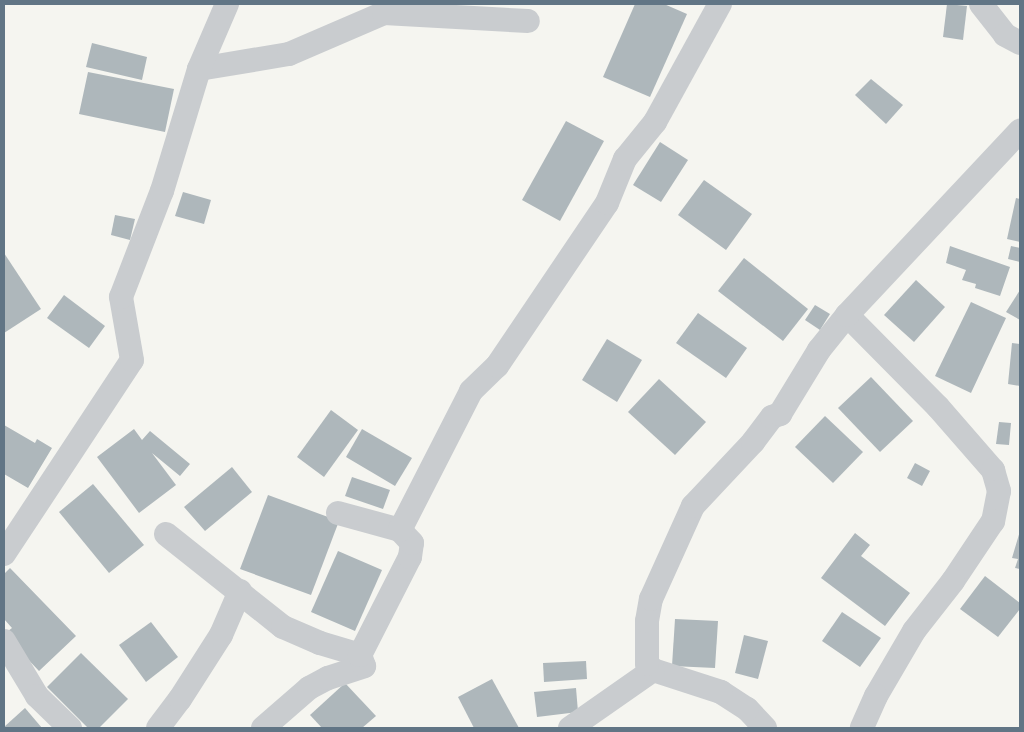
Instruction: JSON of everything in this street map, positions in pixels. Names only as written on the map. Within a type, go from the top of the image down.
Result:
[{"type":"street","points":[[4,554],[132,360],[121,297],[162,191],[199,69],[227,4]]},
{"type":"street","points":[[400,530],[471,391],[497,366],[607,202],[625,159],[655,122],[720,4]]},
{"type":"street","points":[[981,4],[1005,35],[1020,43]]},
{"type":"street","points":[[199,69],[289,54],[384,13],[528,21]]},
{"type":"street","points":[[765,728],[747,709],[722,692],[653,670],[646,664],[651,599],[693,506],[753,442],[772,418],[780,414],[819,350],[847,315],[1020,131]]},
{"type":"street","points":[[847,315],[938,407],[993,470],[999,491],[993,521],[953,581],[914,631],[876,696],[862,728]]},
{"type":"street","points":[[263,728],[309,688],[328,678],[364,666],[360,655],[410,557],[412,543],[400,530],[346,517],[338,513]]},
{"type":"street","points":[[166,534],[283,627],[320,643],[360,655]]},
{"type":"street","points":[[158,728],[180,699],[221,635],[240,591]]},
{"type":"street","points":[[4,641],[37,696],[70,728]]},
{"type":"street","points":[[570,728],[653,670]]},
{"type":"building","points":[[635,4],[664,4],[687,14],[650,97],[603,77]]},
{"type":"building","points":[[947,4],[967,6],[963,40],[943,37]]},
{"type":"building","points":[[92,43],[147,57],[142,80],[86,67]]},
{"type":"building","points":[[88,72],[174,89],[165,132],[79,114]]},
{"type":"building","points":[[871,79],[903,105],[886,124],[855,95]]},
{"type":"building","points":[[566,121],[604,141],[560,221],[522,200]]},
{"type":"building","points":[[660,142],[688,160],[661,202],[633,185]]},
{"type":"building","points":[[704,180],[752,214],[726,250],[678,215]]},
{"type":"building","points":[[183,192],[211,200],[204,224],[175,216]]},
{"type":"building","points":[[1016,198],[1020,199],[1020,242],[1007,239]]},
{"type":"building","points":[[115,215],[135,219],[130,240],[111,235]]},
{"type":"building","points":[[950,246],[1010,267],[1000,296],[975,288],[976,284],[962,280],[966,270],[946,263]]},
{"type":"building","points":[[1011,246],[1020,248],[1020,262],[1008,259]]},
{"type":"building","points":[[4,253],[41,309],[4,333]]},
{"type":"building","points":[[744,258],[808,309],[783,341],[718,291]]},
{"type":"building","points":[[916,280],[945,307],[914,342],[884,315]]},
{"type":"building","points":[[1020,290],[1020,320],[1006,312]]},
{"type":"building","points":[[64,295],[105,326],[89,348],[47,318]]},
{"type":"building","points":[[971,302],[1006,318],[971,393],[935,376]]},
{"type":"building","points":[[815,305],[830,314],[820,330],[805,320]]},
{"type":"building","points":[[698,313],[747,348],[726,378],[676,343]]},
{"type":"building","points":[[607,339],[642,360],[617,402],[582,380]]},
{"type":"building","points":[[1012,343],[1020,344],[1020,386],[1008,384]]},
{"type":"building","points":[[871,377],[913,421],[880,452],[838,408]]},
{"type":"building","points":[[659,379],[706,422],[675,455],[628,412]]},
{"type":"building","points":[[331,410],[358,430],[324,477],[297,457]]},
{"type":"building","points":[[825,416],[863,452],[833,483],[795,447]]},
{"type":"building","points":[[999,422],[1011,423],[1009,445],[996,444]]},
{"type":"building","points":[[4,425],[35,443],[37,439],[52,448],[28,488],[4,474]]},
{"type":"building","points":[[134,429],[142,440],[150,431],[190,464],[180,476],[152,453],[176,485],[139,513],[97,457]]},
{"type":"building","points":[[362,429],[412,458],[395,486],[346,457]]},
{"type":"building","points":[[915,463],[930,471],[922,486],[907,478]]},
{"type":"building","points":[[232,467],[252,492],[205,531],[184,507]]},
{"type":"building","points":[[352,477],[390,490],[383,509],[345,496]]},
{"type":"building","points":[[93,484],[144,545],[109,573],[59,512]]},
{"type":"building","points":[[268,495],[339,521],[311,595],[240,569]]},
{"type":"building","points":[[1020,531],[1020,569],[1015,568],[1018,559],[1012,558]]},
{"type":"building","points":[[855,533],[870,545],[861,556],[910,593],[885,626],[821,578]]},
{"type":"building","points":[[338,551],[382,570],[355,631],[311,612]]},
{"type":"building","points":[[10,568],[76,636],[39,671],[4,634],[12,628],[4,619],[4,574]]},
{"type":"building","points":[[985,576],[1020,603],[1020,609],[998,637],[960,609]]},
{"type":"building","points":[[842,612],[881,638],[860,667],[822,641]]},
{"type":"building","points":[[675,619],[718,621],[715,668],[672,666]]},
{"type":"building","points":[[151,622],[178,657],[146,682],[119,645]]},
{"type":"building","points":[[744,635],[768,641],[758,679],[735,673]]},
{"type":"building","points":[[81,653],[128,699],[99,728],[88,728],[47,687]]},
{"type":"building","points":[[586,661],[587,679],[544,682],[543,663]]},
{"type":"building","points":[[492,679],[519,728],[474,728],[458,697]]},
{"type":"building","points":[[345,683],[376,716],[362,728],[322,728],[310,715]]},
{"type":"building","points":[[576,688],[578,712],[537,717],[534,692]]},
{"type":"building","points":[[25,708],[42,728],[4,728],[4,727]]}]
